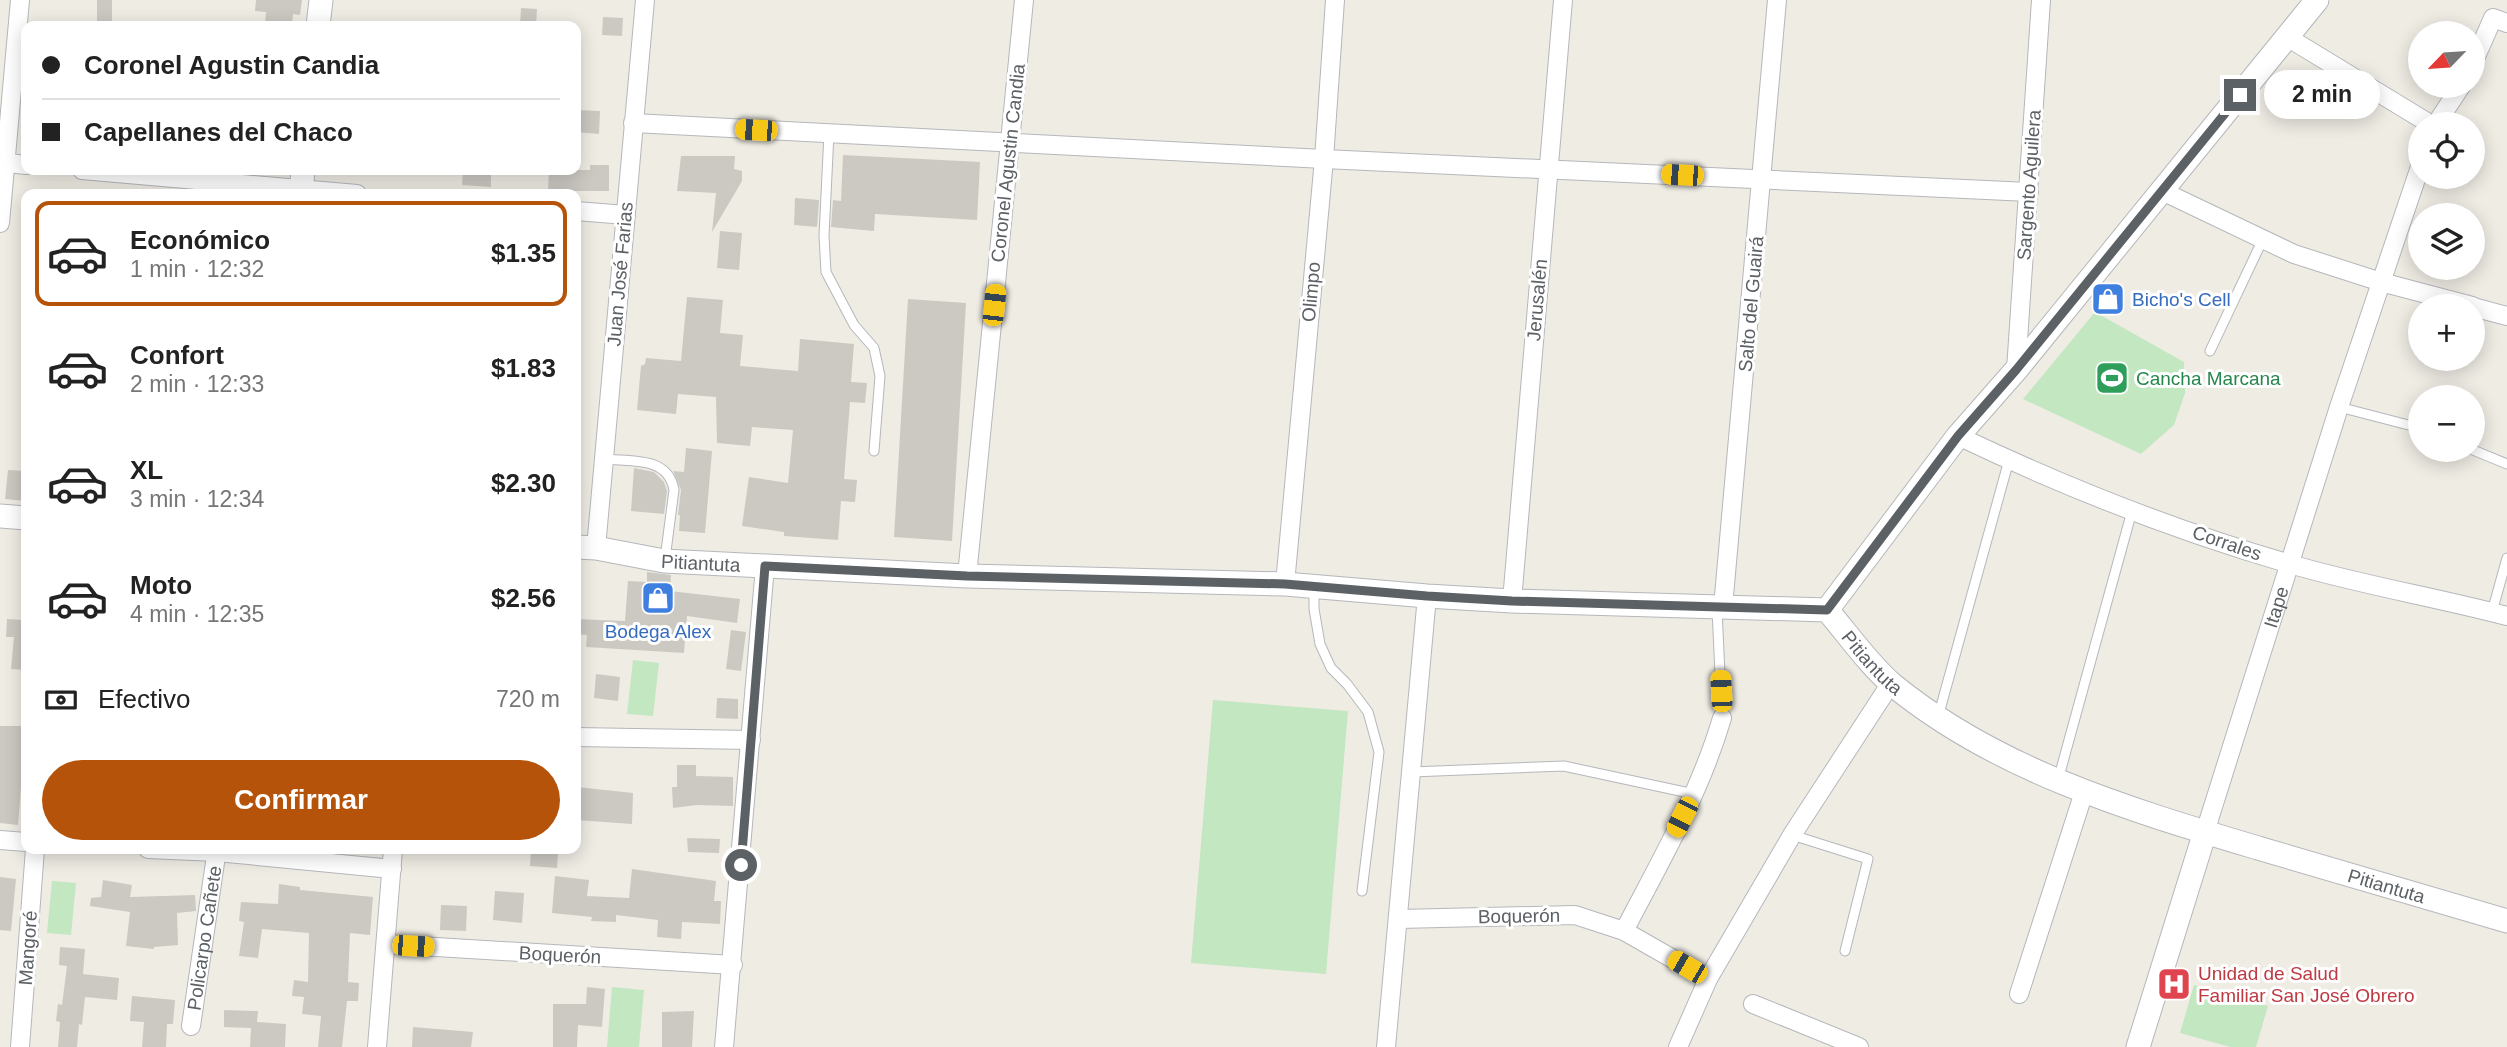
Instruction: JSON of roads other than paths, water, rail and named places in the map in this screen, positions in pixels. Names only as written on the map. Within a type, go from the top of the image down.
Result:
[{"type":"street","points":[[0,223],[3,163],[20,0]]},
{"type":"street","points":[[319,21],[321,0]]},
{"type":"street","name":"Juan José Farias","points":[[586,548],[604,459],[645,0]]},
{"type":"street","name":"Coronel Agustin Candia","points":[[967,576],[1024,0]]},
{"type":"street","name":"Olimpo","points":[[1285,584],[1324,159],[1335,0]]},
{"type":"street","name":"Jerusalén","points":[[1512,601],[1563,0]]},
{"type":"street","name":"Salto del Guairá","points":[[1720,607],[1777,0]]},
{"type":"street","name":"Sargento Aguilera","points":[[2016,370],[2041,0]]},
{"type":"street","points":[[1827,610],[1958,436],[2016,370],[2162,191],[2287,37],[2308,6]]},
{"type":"street","points":[[2485,44],[2500,20]]},
{"type":"street","points":[[2287,37],[2410,112]]},
{"type":"street","points":[[633,123],[2029,192]]},
{"type":"street","points":[[3,163],[21,165]]},
{"type":"street","points":[[155,175],[326,189]]},
{"type":"street","name":"Itape","points":[[2138,1047],[2340,407],[2413,189]]},
{"type":"street","points":[[2162,191],[2294,254],[2426,294]]},
{"type":"street","points":[[581,211],[625,215]]},
{"type":"street","points":[[2485,310],[2507,316]]},
{"type":"street","name":"Corrales","points":[[1958,436],[2132,511],[2291,565],[2499,614]]},
{"type":"street","points":[[0,516],[21,518]]},
{"type":"street","name":"Pitiantuta","points":[[586,548],[664,561],[967,576],[1285,584],[1512,601],[1827,610],[1891,683],[1938,719],[2057,782],[2205,832],[2507,921]]},
{"type":"street","points":[[724,1047],[765,566]]},
{"type":"street","points":[[1386,1047],[1427,596]]},
{"type":"street","points":[[1678,1047],[1708,979],[1791,835],[1891,683]]},
{"type":"street","points":[[1624,932],[1694,794],[1712,752],[1722,718]]},
{"type":"street","points":[[581,737],[751,740]]},
{"type":"street","points":[[2019,994],[2084,792]]},
{"type":"street","points":[[0,840],[21,842]]},
{"type":"street","name":"Mangoré","points":[[20,1047],[35,854]]},
{"type":"street","name":"Policarpo Cañete","points":[[191,1026],[217,854]]},
{"type":"street","points":[[246,854],[392,869]]},
{"type":"street","points":[[377,1047],[393,854]]},
{"type":"street","name":"Boquerón","points":[[1399,919],[1575,915],[1624,932],[1708,979]]},
{"type":"street","name":"Boquerón","points":[[387,944],[733,965]]},
{"type":"street","points":[[1754,1004],[1859,1047]]},
{"type":"lane","points":[[830,133],[824,236],[826,272],[854,325],[874,348],[880,376],[874,451]]},
{"type":"lane","points":[[2210,351],[2263,239]]},
{"type":"lane","points":[[2340,407],[2408,425]]},
{"type":"lane","points":[[2485,455],[2507,464]]},
{"type":"lane","points":[[604,459],[657,465],[667,472],[672,480],[674,490],[664,561]]},
{"type":"lane","points":[[1938,719],[2009,460]]},
{"type":"lane","points":[[2057,782],[2132,511]]},
{"type":"lane","points":[[2499,614],[2507,558]]},
{"type":"lane","points":[[1314,587],[1314,609],[1320,644],[1331,668],[1368,712],[1379,751],[1362,891]]},
{"type":"lane","points":[[1720,607],[1722,718]]},
{"type":"lane","points":[[1411,772],[1564,766],[1694,794]]},
{"type":"lane","points":[[1791,835],[1868,859],[1845,951]]},
{"type":"place","name":"Bicho's Cell","points":[[2108,299]]},
{"type":"place","name":"Cancha Marcana","points":[[2112,378]]},
{"type":"place","name":"Bodega Alex","points":[[658,598]]},
{"type":"place","name":"Unidad de Salud Familiar San José Obrero","points":[[2174,984]]}]
